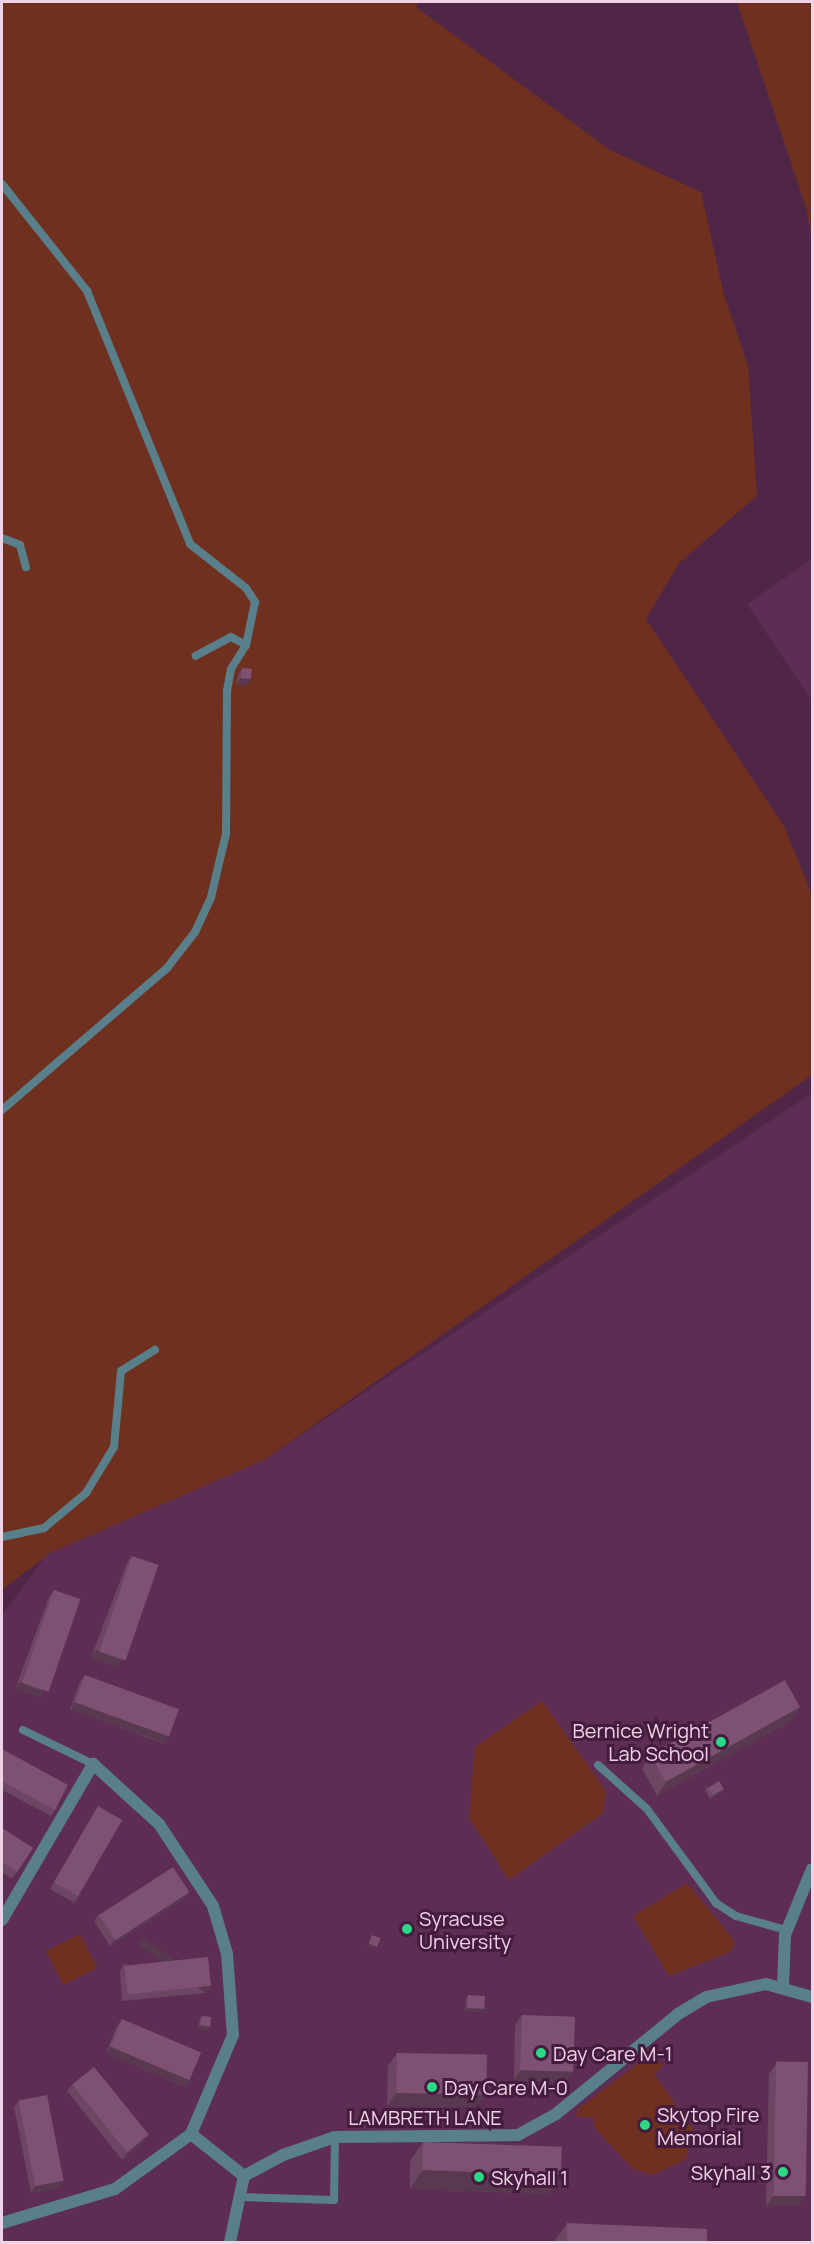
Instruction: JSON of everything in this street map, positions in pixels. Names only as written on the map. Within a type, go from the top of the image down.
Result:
[{"type":"street","points":[[2,1920],[93,1764],[127,1790],[190,1865],[213,1906],[227,1954],[232,2035],[191,2134],[115,2189],[2,2223]]},
{"type":"street","points":[[783,1986],[786,1930],[813,1869]]},
{"type":"street","name":"LAMBRETH LANE","points":[[244,2176],[283,2155],[335,2137],[518,2135],[556,2114],[678,2014],[706,1997],[738,1987],[783,1986],[813,1997]]},
{"type":"street","points":[[191,2134],[244,2176],[230,2242]]},
{"type":"lane","points":[[2,184],[87,291],[190,544],[246,588],[255,603],[246,645],[231,669],[226,691],[221,868],[195,932],[167,968],[2,1110]]},
{"type":"lane","points":[[2,538],[20,545],[27,555],[26,567]]},
{"type":"lane","points":[[196,656],[231,638],[246,645]]},
{"type":"lane","points":[[2,1537],[44,1528],[86,1493],[114,1448],[121,1371],[155,1350]]},
{"type":"lane","points":[[23,1730],[93,1764]]},
{"type":"lane","points":[[598,1765],[647,1809],[716,1903],[747,1920],[786,1930]]},
{"type":"lane","points":[[241,2197],[334,2200],[335,2137]]},
{"type":"shaded area","points":[[2,2],[418,2],[416,7],[610,150],[701,192],[724,295],[748,366],[757,496],[679,563],[646,619],[784,826],[812,895],[812,1075],[264,1460],[50,1553],[2,1590]]},
{"type":"shaded area","points":[[737,2],[812,2],[812,242],[807,210]]},
{"type":"shaded area","points":[[812,559],[812,701],[747,604]]},
{"type":"shaded area","name":"Syracuse University","points":[[812,1093],[812,2242],[2,2242],[2,1616],[46,1555],[264,1460]]},
{"type":"shaded area","points":[[542,1701],[606,1791],[603,1813],[509,1880],[469,1818],[475,1747]]},
{"type":"shaded area","points":[[687,1883],[735,1942],[730,1952],[669,1976],[633,1916]]},
{"type":"shaded area","points":[[80,1934],[97,1968],[63,1985],[46,1951]]},
{"type":"shaded area","points":[[652,2053],[663,2065],[654,2074],[694,2131],[685,2160],[652,2175],[632,2168],[594,2127],[594,2118],[576,2116],[578,2109]]},
{"type":"building","points":[[242,668],[252,669],[251,679],[241,678]]},
{"type":"building","points":[[132,1556],[158,1565],[126,1661],[99,1651]]},
{"type":"building","points":[[54,1590],[80,1599],[49,1692],[22,1683]]},
{"type":"building","points":[[85,1675],[179,1709],[169,1736],[75,1702]]},
{"type":"building","name":"Bernice Wright Lab School","points":[[785,1680],[800,1707],[665,1782],[650,1755]]},
{"type":"building","points":[[2,1749],[68,1785],[55,1810],[2,1781]]},
{"type":"building","points":[[719,1781],[724,1789],[713,1796],[708,1788]]},
{"type":"building","points":[[98,1806],[122,1820],[78,1896],[54,1882]]},
{"type":"building","points":[[2,1828],[33,1848],[17,1872],[2,1862]]},
{"type":"building","points":[[173,1867],[189,1892],[116,1940],[99,1915]]},
{"type":"building","points":[[372,1935],[380,1938],[377,1947],[369,1943]]},
{"type":"building","points":[[208,1957],[211,1986],[127,1995],[124,1966]]},
{"type":"building","points":[[468,1995],[485,1996],[484,2009],[467,2008]]},
{"type":"building","name":"Day Care M-1","points":[[522,2015],[575,2017],[573,2072],[520,2070]]},
{"type":"building","points":[[202,2016],[211,2017],[210,2027],[200,2025]]},
{"type":"building","points":[[122,2019],[201,2053],[189,2080],[110,2047]]},
{"type":"building","name":"Day Care M-0","points":[[397,2053],[487,2055],[486,2095],[396,2093]]},
{"type":"building","name":"Skyhall 3","points":[[776,2061],[808,2062],[806,2196],[774,2195]]},
{"type":"building","points":[[94,2067],[149,2135],[127,2152],[72,2085]]},
{"type":"building","points":[[47,2095],[64,2180],[35,2186],[19,2101]]},
{"type":"building","points":[[423,2142],[562,2147],[561,2175],[422,2170]]},
{"type":"building","points":[[567,2223],[707,2229],[707,2242],[567,2242]]},
{"type":"place","name":"Bernice Wright Lab School","points":[[721,1742]]},
{"type":"place","name":"Syracuse University","points":[[407,1929]]},
{"type":"place","name":"Day Care M-1","points":[[541,2053]]},
{"type":"place","name":"Day Care M-0","points":[[432,2087]]},
{"type":"place","name":"Skytop Fire Memorial","points":[[645,2125]]},
{"type":"place","name":"Skyhall 3","points":[[783,2172]]},
{"type":"place","name":"Skyhall 1","points":[[479,2177]]}]
